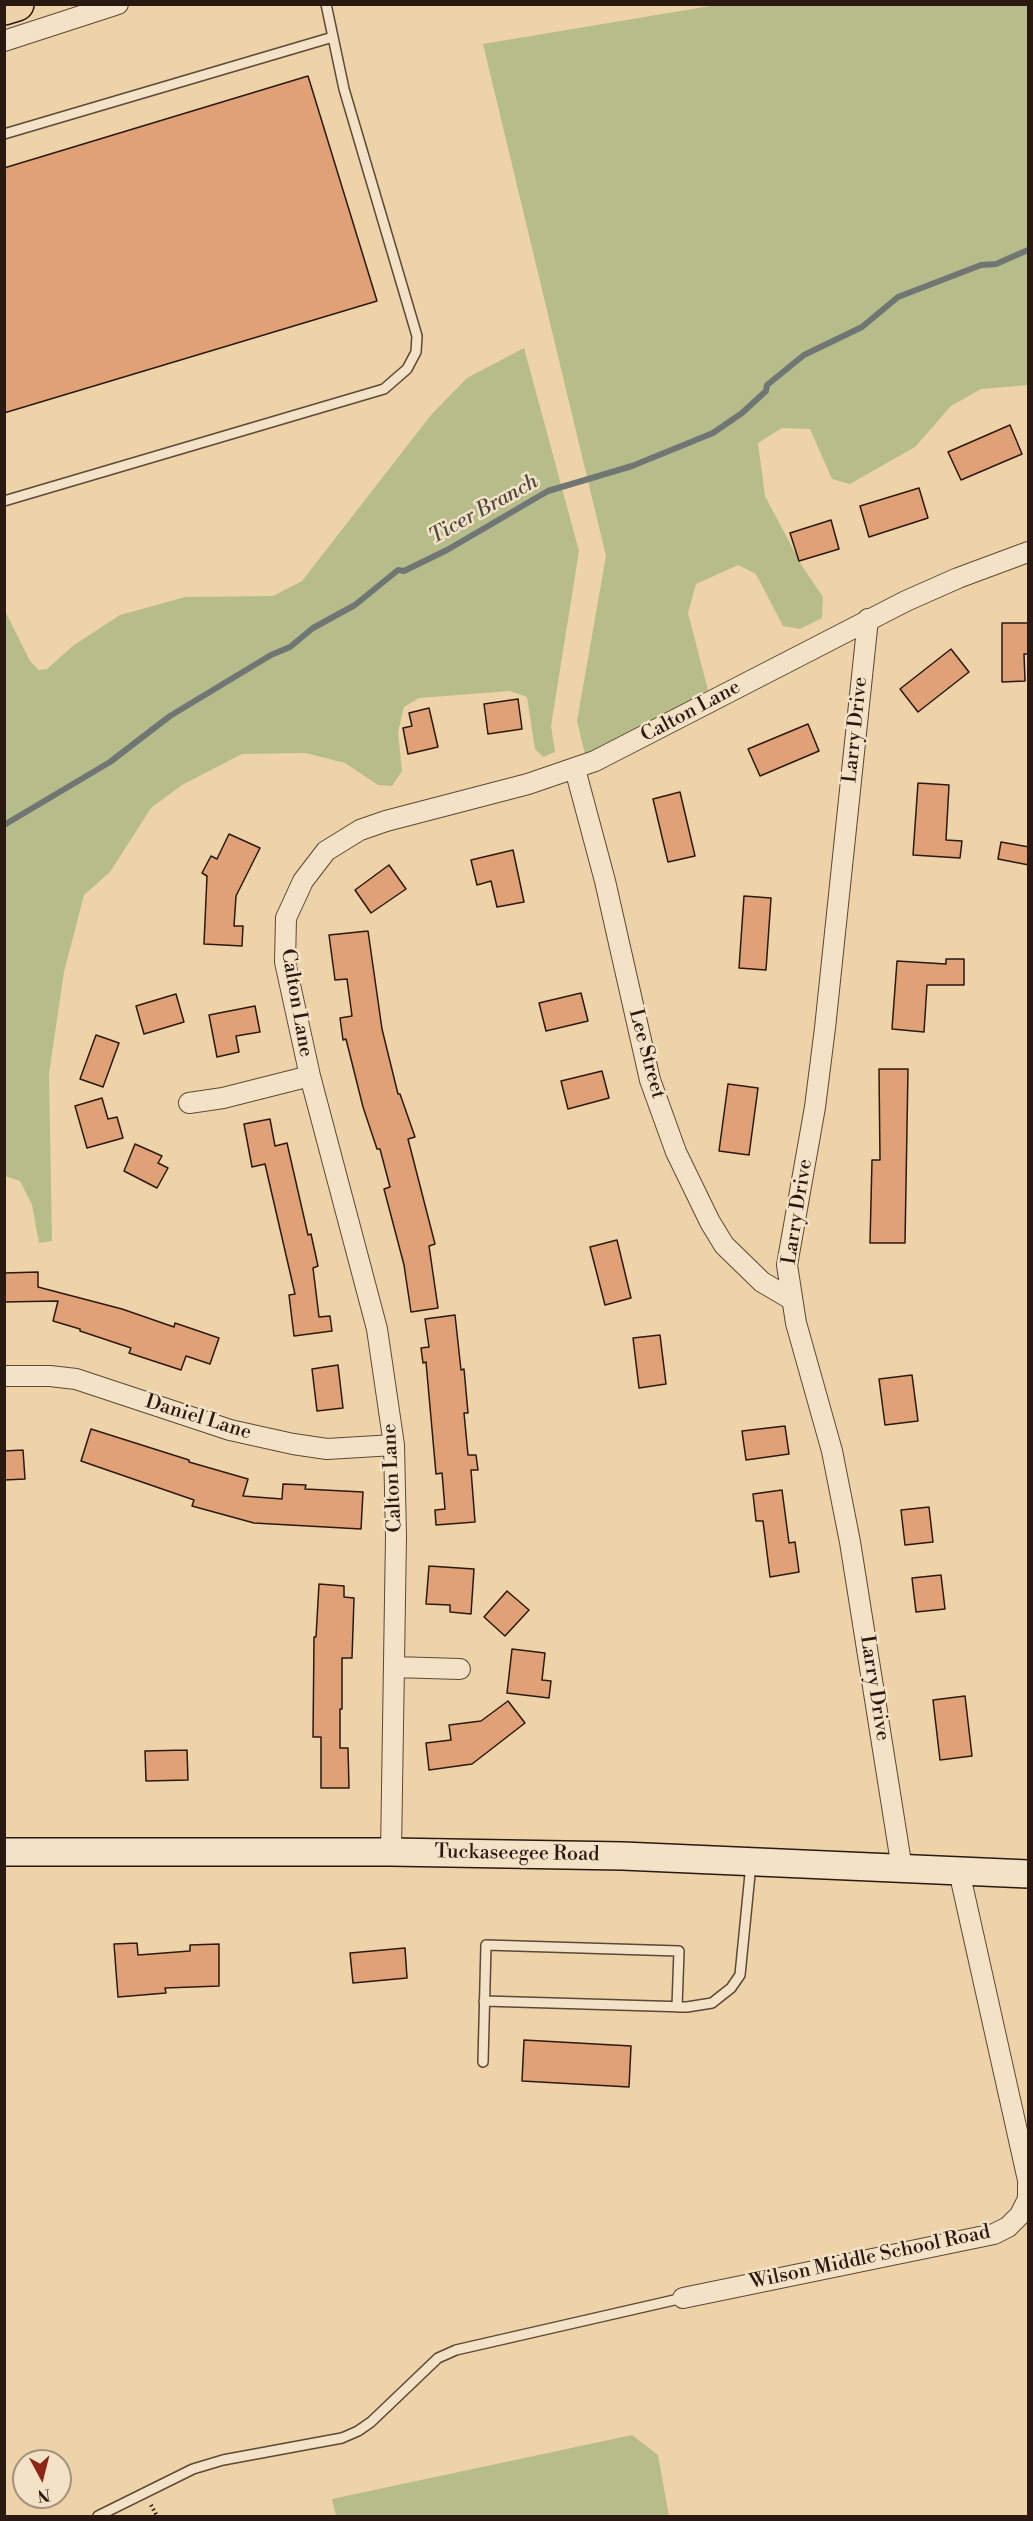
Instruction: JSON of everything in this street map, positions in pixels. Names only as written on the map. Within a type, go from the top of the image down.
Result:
[{"type":"highway","points":[[4,8],[17,4]]},
{"type":"street","points":[[4,41],[118,4]]},
{"type":"street","name":"Calton Lane","points":[[391,1852],[396,1536],[394,1445],[377,1329],[310,1076],[293,1007],[285,962],[286,918],[303,881],[326,851],[360,830],[574,769],[614,752],[868,619],[958,578],[1029,552]]},
{"type":"street","name":"Larry Drive","points":[[868,619],[815,1107],[787,1265],[791,1299],[810,1377],[832,1451],[850,1542],[902,1869]]},
{"type":"street","name":"Lee Street","points":[[574,769],[604,881],[650,1080],[676,1152],[710,1222],[724,1245],[762,1282],[791,1299]]},
{"type":"street","points":[[189,1103],[223,1098],[310,1076]]},
{"type":"street","name":"Daniel Lane","points":[[4,1376],[50,1376],[76,1379],[230,1430],[293,1444],[327,1449],[394,1445]]},
{"type":"street","points":[[394,1667],[460,1669]]},
{"type":"street","name":"Tuckaseegee Road","points":[[4,1852],[391,1852],[623,1856],[1029,1874]]},
{"type":"street","name":"Wilson Middle School Road","points":[[684,2298],[994,2234],[1008,2227],[1020,2215],[1028,2199],[1029,2182],[959,1872]]},
{"type":"lane","points":[[4,501],[384,389],[407,369],[416,352],[417,336],[344,89],[326,4]]},
{"type":"lane","points":[[4,134],[333,38]]},
{"type":"lane","points":[[484,2001],[677,2007],[712,2003],[731,1988],[740,1975],[751,1862]]},
{"type":"lane","points":[[483,2062],[486,1945],[679,1951],[677,2007]]},
{"type":"lane","points":[[98,2517],[194,2469],[223,2460],[342,2438],[358,2432],[433,2362],[456,2349],[684,2298]]},
{"type":"path","points":[[150,2505],[157,2517]]},
{"type":"green space","points":[[716,5],[1028,5],[1028,385],[981,389],[951,406],[915,447],[850,484],[832,479],[810,429],[782,428],[758,443],[765,496],[802,566],[823,597],[822,618],[800,629],[783,626],[756,574],[738,565],[696,584],[688,613],[708,690],[634,732],[585,754],[577,721],[606,556],[483,44]]},
{"type":"green space","points":[[524,348],[579,551],[551,726],[555,752],[543,757],[535,749],[527,697],[510,691],[419,698],[404,707],[398,732],[402,771],[392,786],[378,785],[345,763],[305,753],[242,754],[182,785],[151,808],[110,872],[84,895],[64,972],[49,1074],[52,1241],[39,1243],[32,1205],[20,1181],[5,1176],[5,611],[30,661],[39,670],[47,669],[74,645],[120,615],[185,597],[273,596],[302,581],[431,415],[467,378]]},
{"type":"green space","points":[[632,2435],[658,2455],[669,2516],[336,2516],[332,2499]]},
{"type":"building","points":[[308,76],[377,301],[4,413],[4,168]]},
{"type":"building","points":[[1010,425],[1022,454],[961,480],[948,452]]},
{"type":"building","points":[[919,488],[928,518],[869,537],[860,506]]},
{"type":"building","points":[[831,520],[839,549],[799,561],[790,533]]},
{"type":"building","points":[[1002,623],[1029,623],[1029,654],[1024,654],[1025,681],[1002,682]]},
{"type":"building","points":[[951,649],[969,672],[918,712],[900,689]]},
{"type":"building","points":[[518,699],[522,729],[488,734],[484,704]]},
{"type":"building","points":[[429,708],[438,747],[408,754],[403,728],[412,726],[409,713]]},
{"type":"building","points":[[808,724],[819,751],[760,776],[748,749]]},
{"type":"building","points":[[918,783],[949,785],[946,840],[962,841],[960,858],[913,855]]},
{"type":"building","points":[[680,792],[695,856],[668,862],[653,799]]},
{"type":"building","points":[[229,834],[260,848],[236,896],[234,926],[243,926],[242,946],[204,944],[207,876],[202,873],[211,856],[217,859]]},
{"type":"building","points":[[1001,842],[1029,847],[1029,865],[998,859]]},
{"type":"building","points":[[513,850],[524,902],[497,907],[491,881],[477,885],[471,860]]},
{"type":"building","points":[[389,865],[406,889],[371,913],[355,890]]},
{"type":"building","points":[[744,896],[771,898],[766,970],[739,968]]},
{"type":"building","points":[[368,931],[382,1029],[398,1094],[400,1094],[415,1137],[408,1139],[435,1244],[429,1246],[438,1308],[411,1312],[404,1265],[384,1189],[390,1187],[380,1149],[377,1149],[363,1107],[346,1039],[343,1040],[340,1018],[352,1016],[347,979],[335,980],[329,935]]},
{"type":"building","points":[[946,959],[964,959],[964,985],[927,985],[924,1032],[892,1029],[897,961],[946,964]]},
{"type":"building","points":[[581,993],[588,1021],[546,1031],[539,1003]]},
{"type":"building","points":[[176,994],[184,1022],[144,1034],[136,1006]]},
{"type":"building","points":[[255,1006],[260,1032],[236,1036],[239,1052],[217,1057],[209,1015]]},
{"type":"building","points":[[96,1035],[119,1043],[103,1087],[80,1079]]},
{"type":"building","points":[[879,1069],[908,1069],[905,1243],[870,1243],[872,1160],[880,1160]]},
{"type":"building","points":[[602,1071],[609,1098],[568,1109],[561,1081]]},
{"type":"building","points":[[728,1084],[758,1088],[749,1155],[719,1151]]},
{"type":"building","points":[[102,1098],[108,1119],[117,1117],[123,1138],[87,1148],[75,1106]]},
{"type":"building","points":[[270,1119],[275,1146],[287,1143],[308,1235],[311,1234],[318,1266],[313,1268],[319,1317],[330,1316],[332,1331],[294,1336],[289,1295],[295,1294],[265,1164],[252,1167],[244,1124]]},
{"type":"building","points":[[135,1144],[162,1156],[158,1163],[168,1168],[157,1188],[124,1171]]},
{"type":"building","points":[[617,1240],[631,1298],[605,1305],[590,1247]]},
{"type":"building","points":[[38,1272],[38,1287],[122,1309],[174,1327],[175,1323],[219,1338],[210,1364],[186,1356],[181,1370],[129,1353],[131,1348],[53,1321],[58,1301],[4,1302],[4,1273]]},
{"type":"building","points":[[455,1315],[461,1370],[464,1369],[468,1413],[464,1413],[468,1455],[476,1455],[478,1470],[471,1470],[475,1522],[436,1525],[435,1510],[445,1509],[442,1473],[436,1474],[426,1362],[423,1363],[421,1348],[429,1347],[425,1319]]},
{"type":"building","points":[[660,1335],[666,1384],[639,1388],[633,1338]]},
{"type":"building","points":[[338,1365],[343,1408],[317,1411],[312,1369]]},
{"type":"building","points":[[912,1375],[918,1421],[885,1425],[879,1379]]},
{"type":"building","points":[[785,1426],[789,1454],[746,1460],[742,1431]]},
{"type":"building","points":[[91,1429],[248,1479],[243,1496],[282,1499],[283,1484],[306,1485],[305,1489],[363,1492],[361,1529],[254,1523],[192,1506],[194,1500],[81,1461]]},
{"type":"building","points":[[23,1450],[25,1479],[4,1480],[4,1451]]},
{"type":"building","points":[[782,1490],[789,1543],[795,1542],[799,1572],[770,1577],[763,1521],[756,1521],[753,1494]]},
{"type":"building","points":[[929,1507],[933,1542],[905,1545],[901,1510]]},
{"type":"building","points":[[429,1566],[474,1569],[471,1614],[450,1612],[450,1605],[426,1604]]},
{"type":"building","points":[[941,1575],[945,1609],[916,1612],[912,1578]]},
{"type":"building","points":[[319,1584],[344,1586],[344,1597],[354,1598],[352,1658],[342,1658],[342,1709],[340,1709],[340,1748],[348,1748],[349,1788],[321,1788],[321,1737],[313,1737],[314,1637],[316,1637]]},
{"type":"building","points":[[507,1591],[529,1610],[505,1636],[484,1617]]},
{"type":"building","points":[[512,1649],[545,1653],[542,1680],[551,1681],[549,1698],[507,1693]]},
{"type":"building","points":[[965,1696],[972,1756],[940,1760],[933,1700]]},
{"type":"building","points":[[508,1701],[525,1723],[472,1764],[429,1770],[426,1743],[451,1740],[449,1725],[481,1721]]},
{"type":"building","points":[[187,1750],[188,1780],[146,1781],[145,1751]]},
{"type":"building","points":[[137,1943],[138,1955],[190,1951],[190,1945],[219,1944],[219,1986],[165,1988],[166,1993],[118,1997],[114,1944]]},
{"type":"building","points":[[405,1948],[407,1978],[353,1983],[350,1953]]},
{"type":"building","points":[[524,2040],[631,2046],[629,2087],[522,2081]]},
{"type":"waterway","name":"Ticer Branch","points":[[4,825],[110,762],[170,716],[271,655],[290,647],[313,628],[355,605],[398,570],[404,571],[447,550],[548,491],[632,466],[713,433],[742,413],[766,391],[767,385],[804,355],[862,327],[898,297],[981,265],[996,264],[1028,250]]}]
